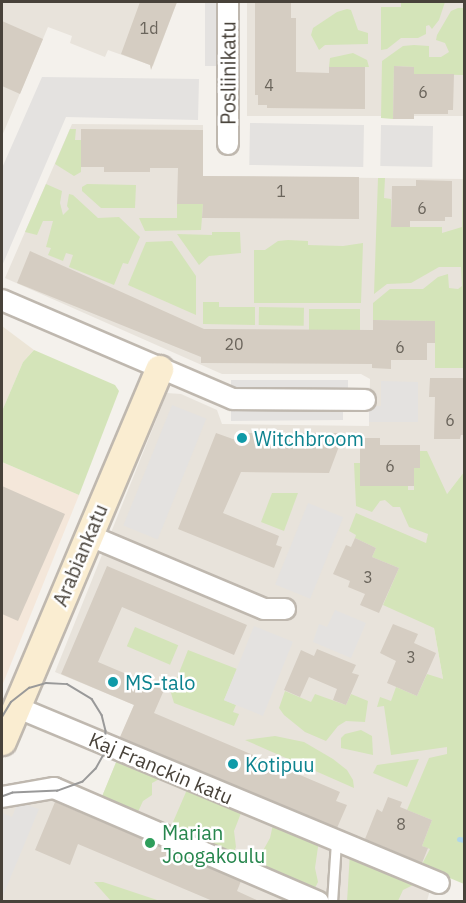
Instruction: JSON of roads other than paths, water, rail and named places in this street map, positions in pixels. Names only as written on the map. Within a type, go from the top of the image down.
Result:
[{"type":"street","name":"Posliinikatu","points":[[228,2],[228,144]]},
{"type":"street","points":[[2,300],[233,399],[365,400]]},
{"type":"street","name":"Arabiankatu","points":[[2,741],[159,369]]},
{"type":"street","points":[[88,535],[264,609],[285,609]]},
{"type":"street","name":"Kaj Franckin katu","points":[[16,707],[439,883]]},
{"type":"street","points":[[2,797],[54,788],[319,902]]},
{"type":"lane","points":[[332,902],[336,841]]},
{"type":"waterway","points":[[459,839],[464,840]]},
{"type":"tram line","points":[[2,717],[11,702],[29,688],[46,683],[67,684],[92,699],[102,715],[106,731],[105,753],[96,769],[83,782],[58,791],[13,793],[2,797]]},
{"type":"place","name":"Witchbroom","points":[[242,438]]},
{"type":"place","name":"MS-talo","points":[[113,682]]},
{"type":"place","name":"Kotipuu","points":[[233,764]]},
{"type":"place","name":"Marian Joogakoulu","points":[[150,843]]}]
